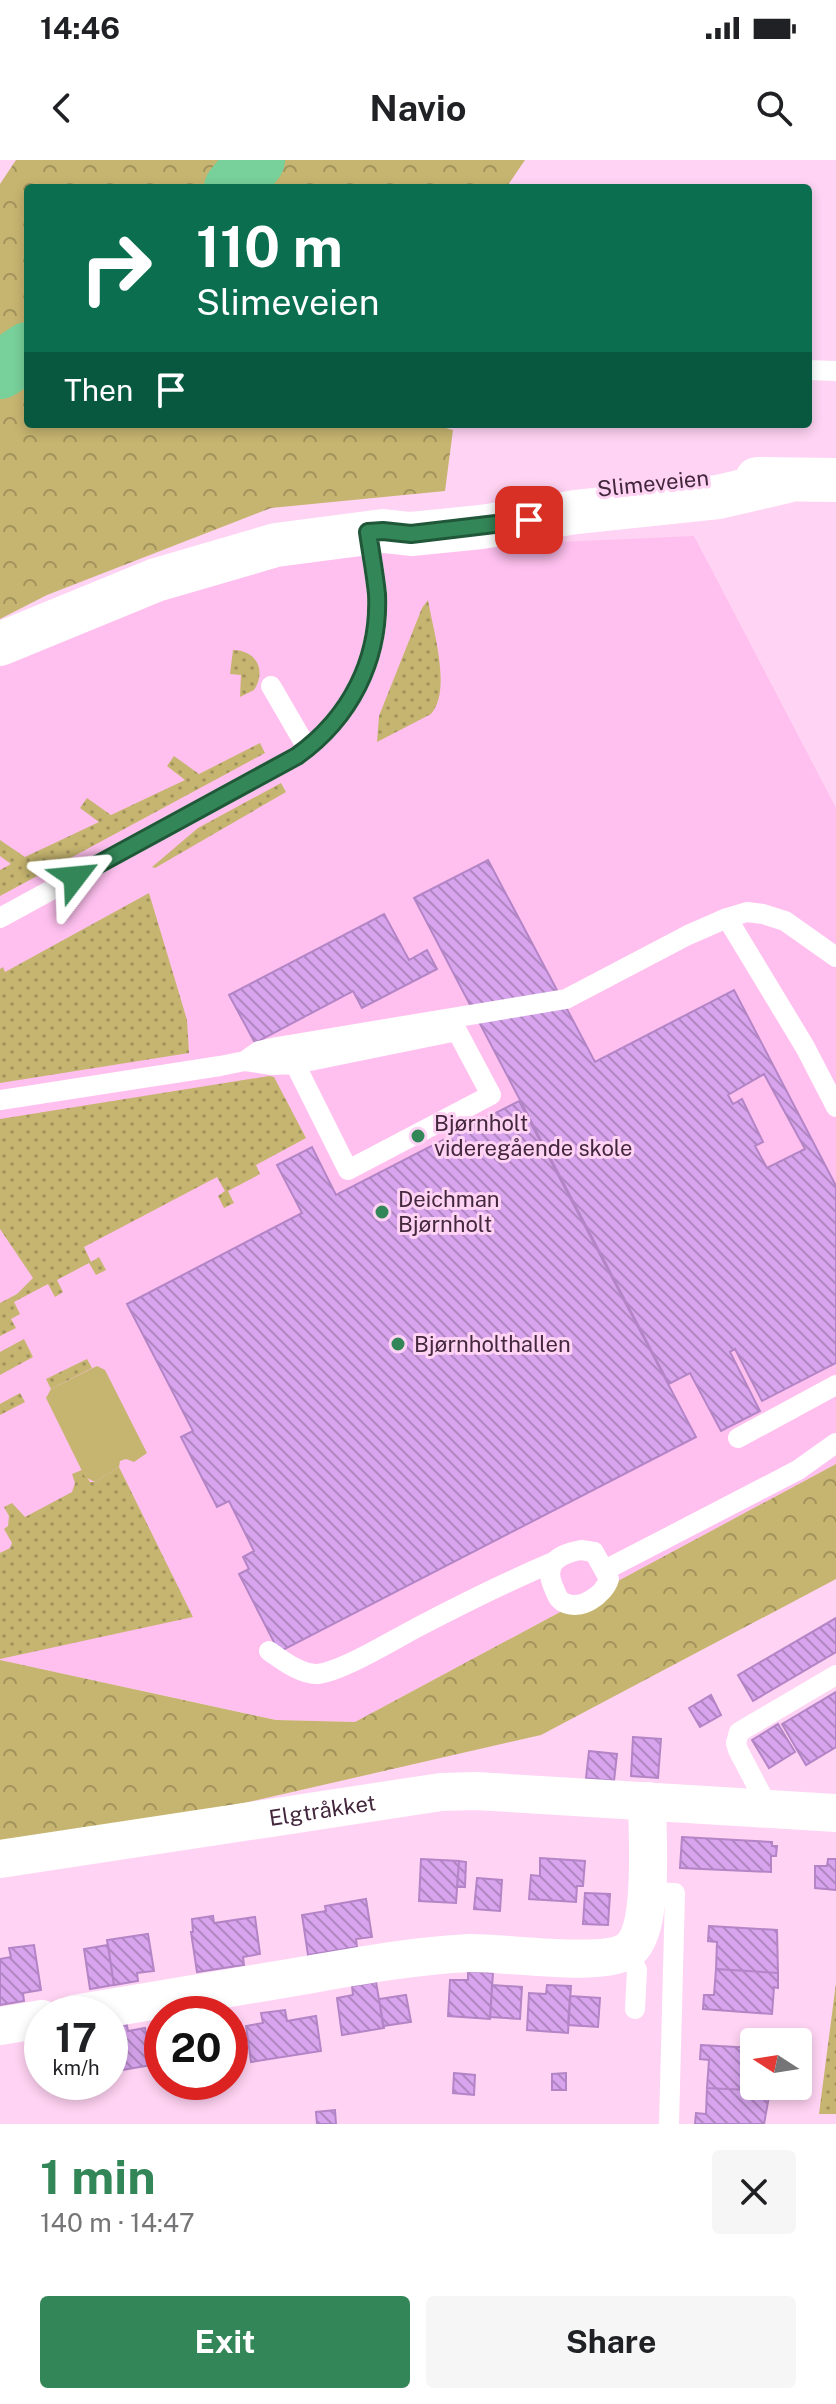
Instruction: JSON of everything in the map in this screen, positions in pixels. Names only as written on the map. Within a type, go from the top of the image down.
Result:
[{"type":"street","name":"Slimeveien","points":[[0,644],[135,588],[218,560],[276,545],[375,531],[411,534],[481,527],[576,512],[718,497],[787,481],[836,480]]},
{"type":"street","name":"Elgtråkket","points":[[0,1859],[441,1792],[476,1791],[836,1813]]},
{"type":"street","points":[[128,2005],[416,1958],[498,1953],[594,1959],[610,1958],[628,1951],[642,1927],[647,1892],[647,1801]]},
{"type":"street","points":[[0,2026],[24,2022]]},
{"type":"lane","points":[[812,370],[836,371]]},
{"type":"lane","points":[[0,918],[307,748],[343,713],[359,685],[373,646],[377,594],[375,531]]},
{"type":"lane","points":[[271,686],[307,748]]},
{"type":"lane","points":[[245,1061],[259,1051],[277,1047],[566,999],[727,918],[747,912],[774,917],[836,957]]},
{"type":"lane","points":[[727,918],[805,1047],[836,1107]]},
{"type":"lane","points":[[0,1100],[245,1061],[295,1064],[457,1031],[491,1095],[348,1170],[295,1064]]},
{"type":"lane","points":[[738,1438],[836,1385]]},
{"type":"lane","points":[[605,1570],[798,1470],[836,1443]]},
{"type":"lane","points":[[269,1651],[289,1665],[314,1674],[322,1673],[368,1654],[568,1552],[591,1550],[609,1579],[606,1590],[591,1600],[571,1604],[559,1600],[550,1577],[551,1563]]},
{"type":"lane","points":[[769,1809],[738,1750],[739,1732],[836,1675]]},
{"type":"lane","points":[[647,1892],[675,1893],[669,2124]]},
{"type":"lane","points":[[628,1951],[637,1970],[635,2009]]},
{"type":"shaded area","name":"Bjørnholt videregående skole","points":[[694,536],[836,808],[836,1464],[355,1722],[277,1720],[0,1660],[0,665],[247,556]]},
{"type":"green space","points":[[16,160],[525,160],[509,184],[24,184],[24,428],[446,428],[453,430],[445,491],[271,508],[47,595],[0,619],[0,184]]},
{"type":"green space","points":[[428,600],[441,675],[437,703],[431,714],[377,742],[379,716],[422,608]]},
{"type":"green space","points":[[233,650],[248,653],[259,669],[254,690],[240,697],[241,675],[230,674]]},
{"type":"green space","points":[[260,743],[265,753],[0,896],[0,870],[11,864],[0,856],[0,840],[25,857],[99,822],[80,808],[87,798],[111,815],[185,780],[167,766],[174,756],[199,774]]},
{"type":"green space","points":[[281,783],[286,792],[152,867],[198,828]]},
{"type":"green space","points":[[149,893],[187,1020],[189,1053],[0,1083],[0,969],[3,967],[5,972]]},
{"type":"green space","points":[[274,1077],[306,1138],[256,1165],[260,1174],[228,1191],[234,1203],[224,1208],[218,1196],[225,1191],[217,1177],[84,1247],[91,1262],[99,1257],[106,1270],[96,1275],[89,1263],[57,1280],[63,1292],[55,1297],[48,1284],[14,1302],[20,1314],[11,1319],[16,1328],[0,1336],[0,1303],[17,1294],[33,1278],[0,1229],[0,1119]]},
{"type":"green space","points":[[24,1339],[33,1357],[0,1375],[0,1352]]},
{"type":"green space","points":[[87,1359],[92,1368],[51,1389],[46,1379]]},
{"type":"green space","points":[[97,1366],[105,1370],[147,1453],[134,1462],[126,1459],[120,1461],[119,1467],[95,1482],[85,1477],[46,1398],[51,1389]]},
{"type":"green space","points":[[20,1393],[25,1402],[0,1415],[0,1404]]},
{"type":"green space","points":[[836,1464],[836,1579],[541,1735],[0,1859],[0,1660],[276,1720],[355,1722]]},
{"type":"green space","points":[[119,1467],[193,1617],[0,1659],[0,1553],[10,1548],[12,1543],[4,1529],[8,1526],[9,1516],[4,1507],[12,1503],[25,1517],[72,1492],[75,1483],[72,1474],[82,1470],[90,1482],[95,1482]]},
{"type":"green space","points":[[836,1983],[836,2114],[819,2114]]},
{"type":"building","points":[[488,860],[595,1062],[734,990],[836,1186],[836,1363],[762,1401],[735,1349],[730,1352],[760,1411],[721,1431],[690,1373],[669,1384],[414,898]],"holes":[[[764,1074],[805,1149],[767,1168],[755,1146],[763,1142],[742,1099],[733,1104],[728,1095]]]},
{"type":"building","points":[[384,914],[409,960],[427,950],[437,969],[362,1008],[353,991],[255,1043],[229,995]]},
{"type":"building","name":"Bjørnholthallen","points":[[519,1101],[696,1437],[279,1652],[239,1574],[249,1569],[243,1557],[254,1551],[229,1501],[217,1507],[181,1437],[193,1431],[127,1304],[302,1213],[277,1165],[312,1147],[336,1195]]},
{"type":"building","points":[[836,1618],[836,1652],[753,1701],[738,1675]]},
{"type":"building","points":[[836,1692],[836,1747],[806,1765],[782,1724]]},
{"type":"building","points":[[711,1695],[721,1715],[700,1727],[689,1708]]},
{"type":"building","points":[[778,1724],[795,1752],[769,1768],[752,1740]]},
{"type":"building","points":[[633,1737],[661,1739],[658,1778],[631,1776]]},
{"type":"building","points":[[589,1751],[617,1754],[614,1781],[586,1778]]},
{"type":"building","points":[[682,1837],[772,1842],[772,1846],[777,1846],[776,1856],[771,1856],[771,1872],[680,1868]]},
{"type":"building","points":[[540,1858],[585,1861],[583,1886],[577,1886],[576,1902],[529,1899],[531,1875],[540,1876]]},
{"type":"building","points":[[421,1859],[459,1861],[456,1903],[419,1901]]},
{"type":"building","points":[[828,1859],[836,1859],[836,1890],[815,1888],[815,1866],[827,1866]]},
{"type":"building","points":[[459,1861],[466,1862],[465,1887],[457,1886]]},
{"type":"building","points":[[477,1878],[502,1880],[500,1911],[474,1909]]},
{"type":"building","points":[[585,1893],[610,1894],[608,1925],[583,1924]]},
{"type":"building","points":[[366,1899],[372,1937],[356,1939],[357,1947],[308,1955],[302,1915],[326,1911],[325,1906]]},
{"type":"building","points":[[213,1916],[214,1923],[255,1917],[260,1954],[243,1957],[244,1965],[197,1972],[192,1919]]},
{"type":"building","points":[[709,1926],[777,1930],[778,1973],[716,1969],[717,1942],[708,1941]]},
{"type":"building","points":[[148,1934],[154,1971],[137,1973],[138,1981],[114,1985],[107,1940]]},
{"type":"building","points":[[34,1945],[41,1990],[23,1993],[24,2001],[0,2005],[0,1959],[11,1957],[9,1948]]},
{"type":"building","points":[[108,1945],[114,1985],[90,1989],[84,1949]]},
{"type":"building","points":[[716,1969],[778,1973],[772,2014],[703,2009],[704,1995],[714,1995]]},
{"type":"building","points":[[468,1971],[493,1973],[490,2019],[448,2016],[450,1980],[468,1980]]},
{"type":"building","points":[[376,1982],[384,2028],[342,2035],[337,1998],[353,1995],[352,1986]]},
{"type":"building","points":[[492,1985],[522,1987],[520,2019],[490,2017]]},
{"type":"building","points":[[547,1985],[571,1986],[568,2033],[527,2030],[529,1993],[546,1994]]},
{"type":"building","points":[[406,1995],[411,2022],[383,2026],[379,1999]]},
{"type":"building","points":[[570,1996],[600,1998],[598,2027],[568,2025]]},
{"type":"building","points":[[285,2010],[287,2021],[316,2016],[321,2051],[251,2062],[248,2026],[263,2023],[261,2013]]},
{"type":"building","points":[[144,2028],[144,2066],[128,2069],[128,2031]]},
{"type":"building","points":[[701,2045],[740,2047],[740,2090],[707,2088],[709,2060],[700,2059]]},
{"type":"building","points":[[454,2073],[475,2075],[474,2095],[453,2093]]},
{"type":"building","points":[[566,2073],[566,2090],[552,2090],[552,2074]]},
{"type":"building","points":[[707,2088],[740,2090],[740,2100],[768,2100],[764,2124],[695,2124],[696,2113],[706,2114]]},
{"type":"building","points":[[335,2110],[336,2124],[317,2124],[316,2112]]},
{"type":"waterway","points":[[236,184],[256,160]]},
{"type":"waterway","points":[[0,370],[24,354]]},
{"type":"place","name":"Bjørnholt videregående skole","points":[[418,1136]]},
{"type":"place","name":"Deichman Bjørnholt","points":[[382,1212]]},
{"type":"place","name":"Bjørnholthallen","points":[[398,1344]]},
{"type":"route","points":[[75,877],[297,756],[343,713],[364,675],[373,646],[377,594],[368,532],[411,534],[529,520]]}]
